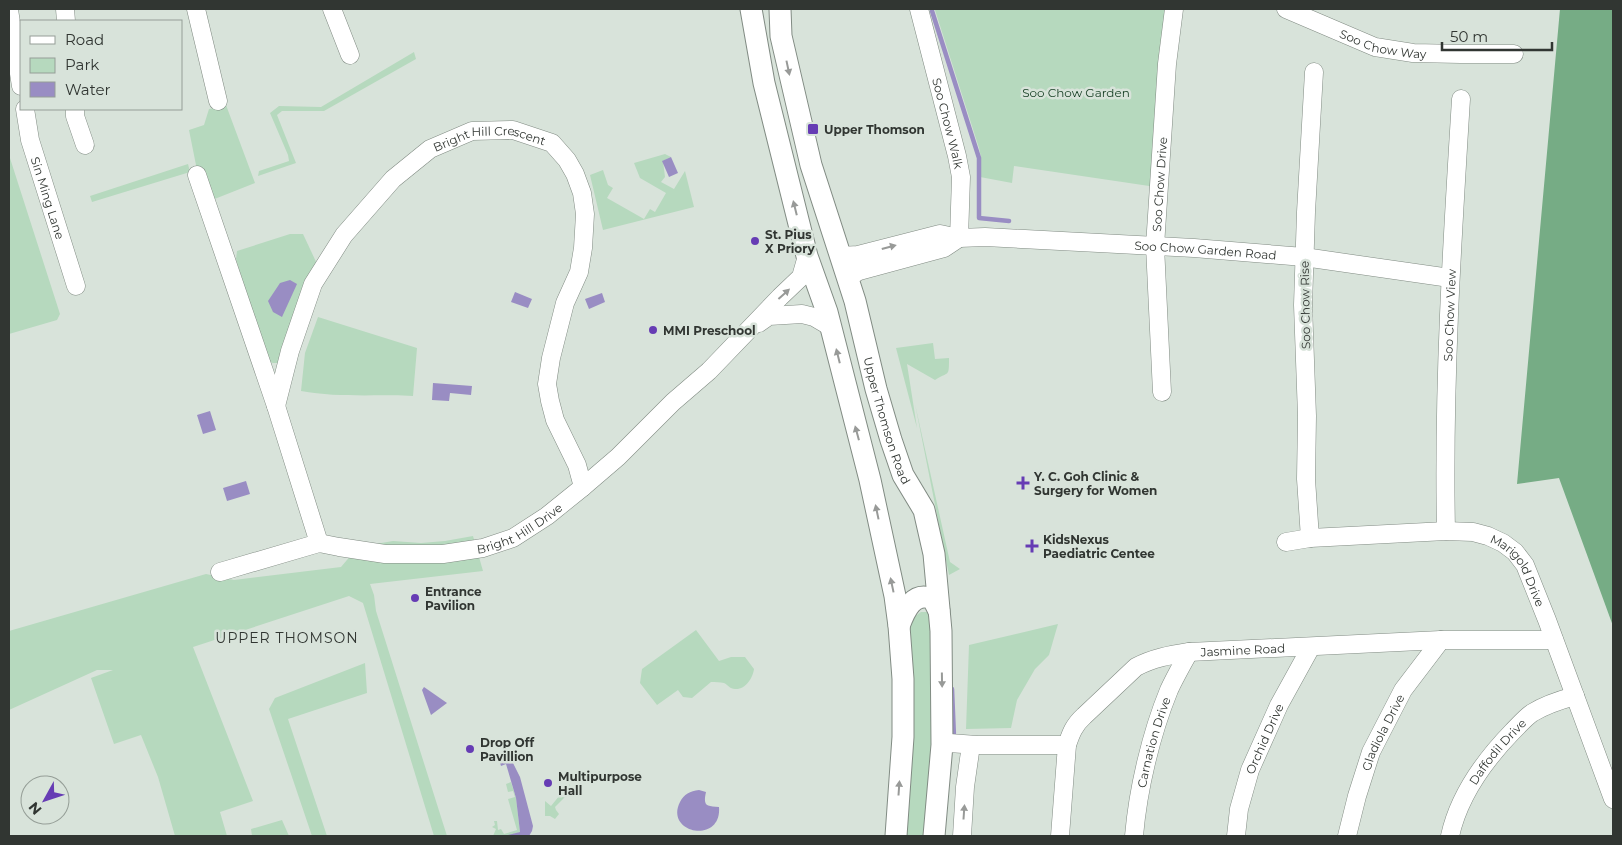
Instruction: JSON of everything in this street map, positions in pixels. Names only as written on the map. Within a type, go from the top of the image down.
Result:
[{"type":"main road","points":[[751,9],[764,82],[807,256],[831,326],[870,480],[895,596],[900,626],[903,679],[903,737],[896,836]]},
{"type":"main road","name":"Upper Thomson Road","points":[[780,9],[781,36],[811,165],[855,301],[876,389],[891,440],[903,475],[924,510],[935,562],[941,631],[942,744],[934,836]]},
{"type":"main road","points":[[756,37],[763,41],[771,42],[781,36]]},
{"type":"main road","points":[[777,134],[781,126],[786,124],[793,124],[802,130]]},
{"type":"main road","points":[[900,626],[905,611],[916,599],[923,597],[933,599],[940,611]]},
{"type":"street","points":[[196,9],[218,101]]},
{"type":"street","points":[[332,9],[350,54]]},
{"type":"street","name":"Soo Chow Walk","points":[[919,9],[958,156],[961,177],[959,238]]},
{"type":"street","name":"Soo Chow Drive","points":[[1162,392],[1155,246],[1167,64],[1174,9]]},
{"type":"street","name":"Soo Chow Way","points":[[1286,9],[1374,47],[1412,53],[1514,54]]},
{"type":"street","points":[[9,10],[20,80]]},
{"type":"street","name":"Soo Chow Rise","points":[[1310,538],[1306,478],[1307,416],[1303,305],[1314,72]]},
{"type":"street","name":"Soo Chow View","points":[[1446,531],[1445,474],[1450,278],[1461,99]]},
{"type":"street","name":"Sin Ming Lane","points":[[25,110],[30,140],[76,286]]},
{"type":"street","points":[[75,110],[75,116],[85,145]]},
{"type":"street","name":"Bright Hill Crescent","points":[[276,406],[290,352],[313,284],[344,235],[382,190],[392,179],[430,149],[472,131],[513,130],[552,143],[567,160],[582,193],[585,214],[584,248],[579,272],[565,303],[552,350],[547,384],[555,420],[577,465],[583,487]]},
{"type":"street","points":[[197,175],[276,406],[319,542]]},
{"type":"street","name":"Soo Chow Garden Road","points":[[841,256],[858,255],[940,234],[959,238],[985,236],[1304,257],[1450,278]]},
{"type":"street","name":"Soo Chow Garden Road","points":[[848,278],[860,271],[944,248],[959,238]]},
{"type":"street","name":"Bright Hill Drive","points":[[220,572],[319,542],[385,554],[443,554],[483,548],[513,538],[547,516],[583,487],[618,457],[673,402],[708,371],[801,278],[807,256]]},
{"type":"street","name":"Bright Hill Drive","points":[[752,327],[769,316],[800,314],[814,317],[831,326]]},
{"type":"street","name":"Marigold Drive","points":[[1286,542],[1310,538],[1446,531],[1473,532],[1503,543],[1515,552],[1525,565],[1613,799]]},
{"type":"street","name":"Jasmine Road","points":[[1060,836],[1067,745],[1076,723],[1136,667],[1157,657],[1189,652],[1441,640],[1554,640]]},
{"type":"street","name":"Gladiola Drive","points":[[1347,836],[1371,752],[1403,690],[1441,640]]},
{"type":"street","name":"Orchid Drive","points":[[1236,836],[1239,809],[1250,770],[1279,705],[1311,647]]},
{"type":"street","name":"Carnation Drive","points":[[1134,836],[1142,784],[1159,719],[1170,689],[1189,652]]},
{"type":"street","name":"Daffodil Drive","points":[[1450,836],[1461,803],[1472,782],[1489,758],[1532,713],[1557,701],[1575,696]]},
{"type":"street","points":[[942,744],[1067,745]]},
{"type":"street","points":[[962,836],[965,787],[971,745]]},
{"type":"green space","name":"Soo Chow Garden","points":[[936,9],[1174,9],[1156,187],[1014,166],[1012,183],[980,177],[981,157],[979,148]]},
{"type":"green space","points":[[1560,9],[1613,9],[1613,626],[1559,478],[1517,484]]},
{"type":"green space","points":[[414,52],[416,59],[324,111],[282,111],[277,115],[296,163],[258,176],[259,171],[289,161],[270,113],[279,106],[321,107]]},
{"type":"green space","points":[[226,105],[255,183],[207,202],[198,175],[189,130],[204,125],[209,109]]},
{"type":"green space","points":[[665,154],[671,157],[663,161],[665,177],[661,182],[674,189],[685,171],[694,207],[603,230],[590,175],[603,170],[608,185],[613,188],[607,198],[644,219],[650,209],[655,212],[666,193],[640,178],[634,163]]},
{"type":"green space","points":[[9,155],[60,314],[57,320],[9,334]]},
{"type":"green space","points":[[188,164],[190,172],[92,202],[90,196]]},
{"type":"green space","points":[[290,234],[303,234],[318,266],[279,363],[273,363],[267,361],[236,259],[237,251]]},
{"type":"green space","points":[[318,317],[417,348],[413,396],[343,395],[301,391],[305,353]]},
{"type":"green space","points":[[933,343],[935,359],[949,358],[947,373],[935,380],[907,364],[917,428],[896,348]]},
{"type":"green space","points":[[915,404],[950,562],[960,569],[949,575]]},
{"type":"green space","points":[[473,536],[483,571],[370,584],[374,595],[376,611],[447,836],[434,836],[363,603],[349,596],[193,647],[253,801],[220,812],[227,836],[175,836],[158,777],[141,735],[114,744],[91,678],[113,670],[97,670],[9,710],[9,631],[206,574],[234,580],[341,567],[358,547],[393,541],[421,543]]},
{"type":"green space","points":[[921,612],[933,612],[934,836],[896,836],[905,623]]},
{"type":"green space","points":[[1058,624],[1049,655],[1035,669],[1017,700],[1011,728],[966,729],[969,645]]},
{"type":"green space","points":[[696,630],[719,661],[731,657],[745,657],[754,669],[752,676],[748,683],[739,689],[732,688],[724,683],[711,682],[692,698],[683,697],[678,690],[657,705],[640,683],[642,669]]},
{"type":"green space","points":[[365,663],[367,693],[288,719],[327,836],[312,836],[269,709],[275,698]]},
{"type":"green space","points":[[511,782],[516,798],[520,832],[508,836],[493,836],[496,829],[492,827],[495,825],[494,821],[497,821],[498,830],[501,829],[504,834],[517,830],[508,799],[515,797],[513,791],[508,792],[506,784]]},
{"type":"green space","points":[[569,784],[573,789],[555,807],[559,814],[555,819],[545,816],[545,801],[551,806]]},
{"type":"green space","points":[[282,820],[289,836],[252,836],[251,829]]},
{"type":"water","points":[[671,157],[678,173],[669,177],[662,161]]},
{"type":"water","points":[[290,280],[297,284],[282,317],[273,312],[268,301],[280,283]]},
{"type":"water","points":[[515,292],[532,299],[528,308],[511,302]]},
{"type":"water","points":[[602,293],[605,302],[589,309],[585,299]]},
{"type":"water","points":[[433,383],[472,386],[471,395],[450,393],[449,401],[432,400]]},
{"type":"water","points":[[210,411],[216,430],[203,434],[197,415]]},
{"type":"water","points":[[246,481],[250,494],[227,501],[223,488]]},
{"type":"water","points":[[424,687],[447,703],[431,715],[422,690]]},
{"type":"water","points":[[502,752],[513,763],[520,777],[533,826],[529,836],[508,835],[520,832],[516,798],[506,764],[501,766],[497,753]]},
{"type":"water","points":[[699,790],[706,792],[706,804],[719,807],[718,819],[712,827],[704,830],[686,827],[680,821],[677,813],[683,797],[690,792]]},
{"type":"waterway","points":[[932,11],[979,158],[979,218],[1009,221]]},
{"type":"waterway","points":[[952,689],[954,737]]},
{"type":"place","name":"Upper Thomson","points":[[813,129]]},
{"type":"place","name":"St. Pius X Priory","points":[[755,241]]},
{"type":"place","name":"MMI Preschool","points":[[653,330]]},
{"type":"place","name":"Y. C. Goh Clinic & Surgery for Women","points":[[1023,483]]},
{"type":"place","name":"KidsNexus Paediatric Centee","points":[[1032,546]]},
{"type":"place","name":"Entrance Pavilion","points":[[415,598]]},
{"type":"place","name":"Drop Off Pavillion","points":[[470,749]]},
{"type":"place","name":"Multipurpose Hall","points":[[548,783]]},
{"type":"district","name":"UPPER THOMSON","points":[[287,638]]}]
